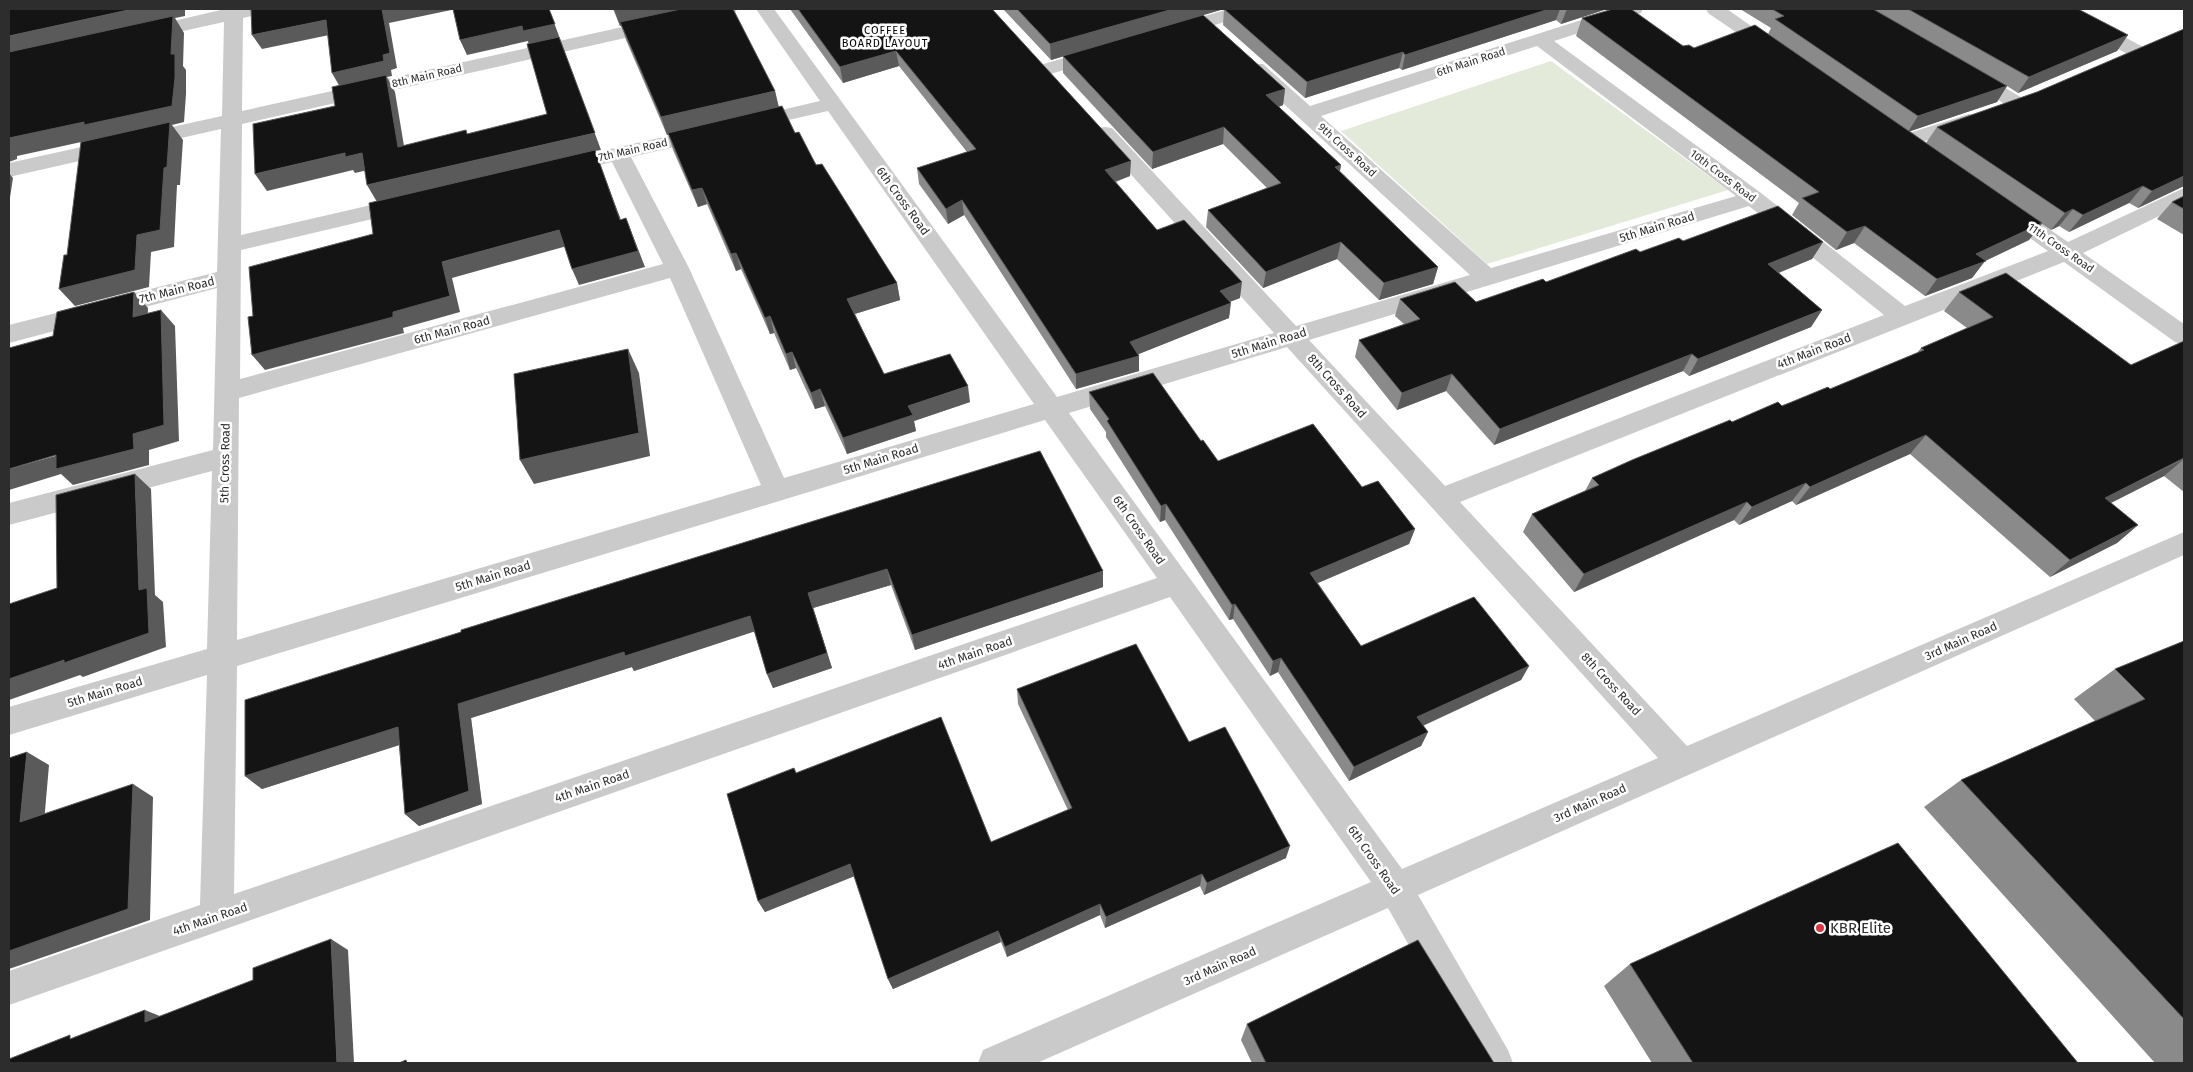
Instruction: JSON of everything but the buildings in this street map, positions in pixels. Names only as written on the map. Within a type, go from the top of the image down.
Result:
[{"type":"street","name":"8th Main Road","points":[[9,170],[728,9]]},
{"type":"street","name":"6th Cross Road","points":[[765,9],[1396,889],[1495,1063]]},
{"type":"street","points":[[1159,36],[1213,28],[1249,9]]},
{"type":"street","name":"6th Main Road","points":[[1308,114],[1634,9]]},
{"type":"street","points":[[1715,9],[1795,64]]},
{"type":"street","points":[[2058,9],[2146,48],[2112,63]]},
{"type":"street","name":"5th Cross Road","points":[[217,916],[232,120],[242,11]]},
{"type":"street","points":[[121,39],[242,11]]},
{"type":"street","name":"10th Cross Road","points":[[1540,40],[1753,198],[1903,317]]},
{"type":"street","points":[[1028,49],[1067,91]]},
{"type":"street","points":[[1047,69],[1112,50]]},
{"type":"street","name":"9th Cross Road","points":[[1242,55],[1488,278]]},
{"type":"street","points":[[1931,158],[1899,136],[2026,100],[1950,64]]},
{"type":"street","name":"7th Main Road","points":[[543,172],[833,104]]},
{"type":"street","name":"8th Cross Road","points":[[1086,113],[1683,762]]},
{"type":"street","points":[[619,154],[677,268],[777,490]]},
{"type":"street","name":"4th Main Road","points":[[1440,499],[2067,252],[2184,195]]},
{"type":"street","name":"11th Cross Road","points":[[1987,197],[2184,336]]},
{"type":"street","points":[[229,245],[429,198]]},
{"type":"street","name":"5th Main Road","points":[[9,721],[1753,198]]},
{"type":"street","name":"6th Main Road","points":[[226,392],[677,268]]},
{"type":"street","name":"7th Main Road","points":[[9,334],[229,277]]},
{"type":"street","points":[[9,514],[226,458]]},
{"type":"street","name":"3rd Main Road","points":[[996,1063],[2184,543]]},
{"type":"street","name":"4th Main Road","points":[[9,988],[1176,584]]},
{"type":"green space","points":[[1551,61],[1728,190],[1487,264],[1341,131]]},
{"type":"place","name":"KBR Elite","points":[[1820,928]]},
{"type":"district","name":"COFFEE BOARD LAYOUT","points":[[885,36]]}]
